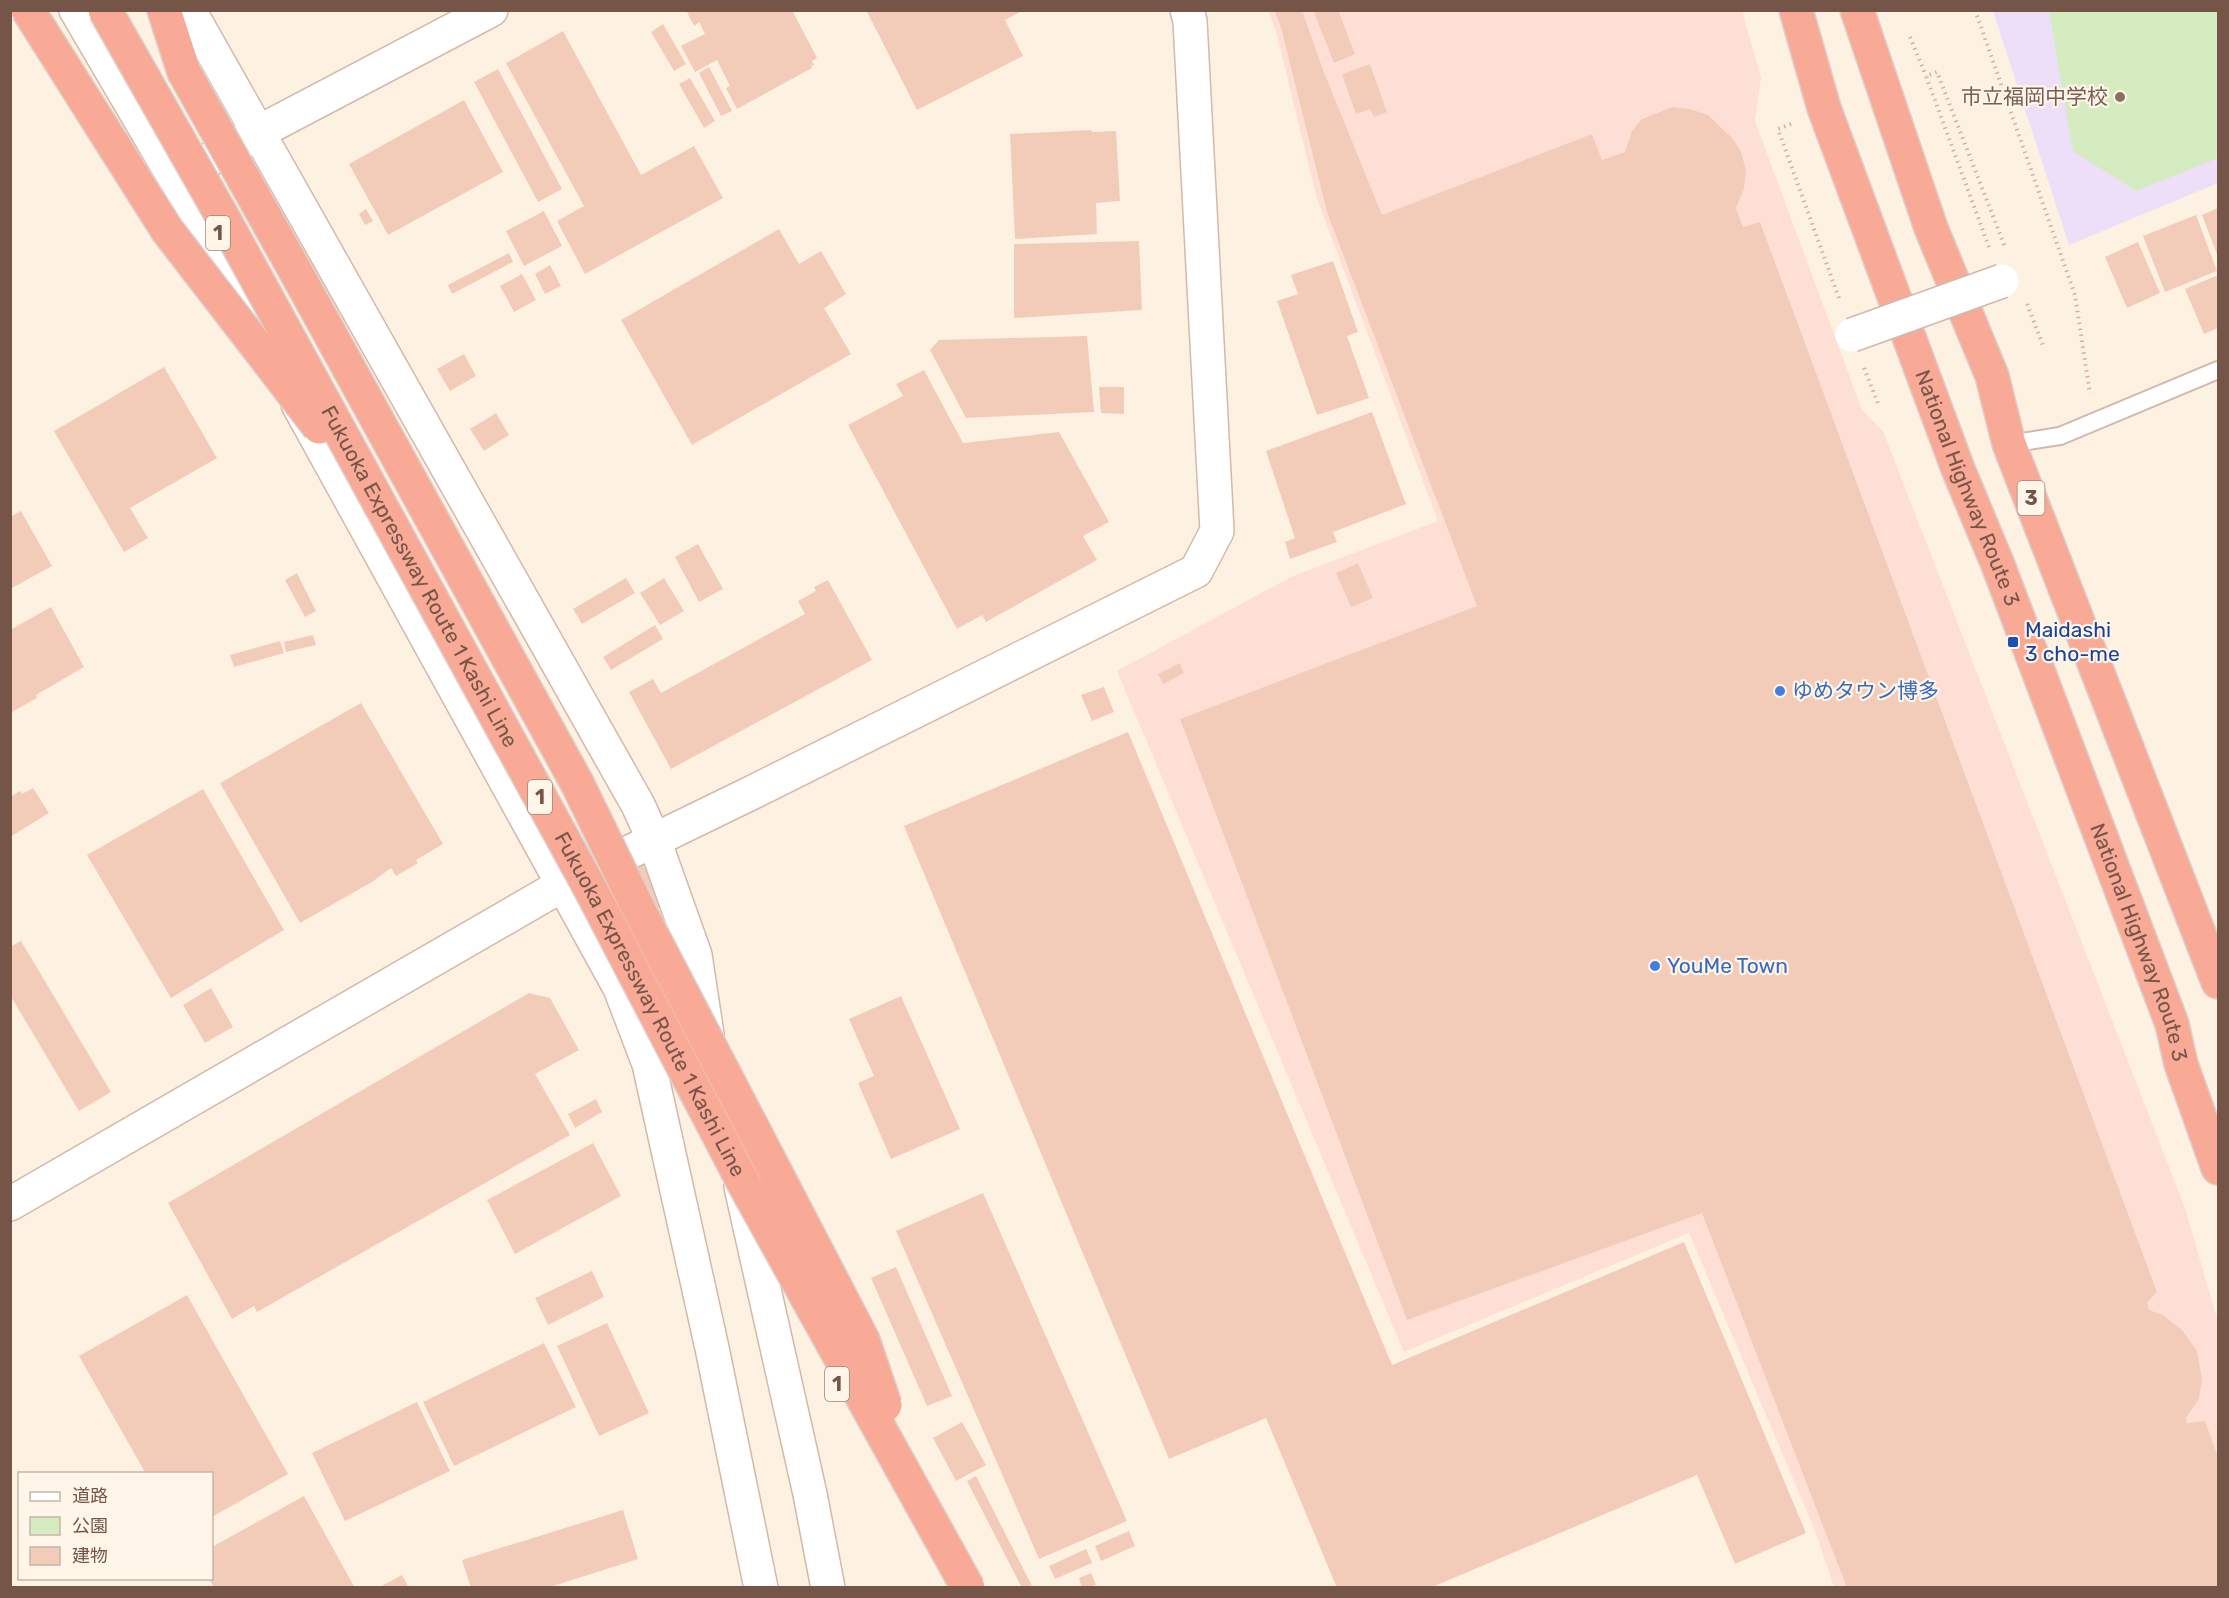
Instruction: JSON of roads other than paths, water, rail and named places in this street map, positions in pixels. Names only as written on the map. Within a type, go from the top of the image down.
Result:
[{"type":"highway","points":[[28,10],[166,230],[340,455]]},
{"type":"highway","name":"Fukuoka Expressway Route 1 Kashi Line","points":[[95,10],[582,894],[728,1179],[949,1587]]},
{"type":"highway","name":"Fukuoka Expressway Route 1 Kashi Line","points":[[105,10],[231,233],[591,890],[743,1182],[968,1587]]},
{"type":"highway","points":[[164,10],[184,72],[577,783],[637,906],[863,1340],[915,1490]]},
{"type":"highway","name":"National Highway Route 3","points":[[1796,10],[1824,108],[1958,469],[1998,565],[2172,1024],[2181,1064],[2218,1168]]},
{"type":"highway","name":"3","points":[[1857,10],[1931,228],[1992,376],[2009,444],[2218,982]]},
{"type":"street","points":[[76,10],[174,180],[620,988],[649,1064],[712,1348],[761,1587]]},
{"type":"street","points":[[189,10],[638,805],[654,840],[694,955],[705,1028],[810,1494],[828,1587]]},
{"type":"street","points":[[174,180],[259,132],[491,10]]},
{"type":"street","points":[[10,1204],[564,884],[1196,571],[1217,531],[1191,33],[1187,10]]},
{"type":"street","points":[[1852,335],[2012,287]]},
{"type":"lane","points":[[2009,444],[2060,436],[2218,370]]},
{"type":"place","name":"市立福岡中学校","points":[[2120,97]]},
{"type":"place","name":"Maidashi 3 cho-me","points":[[2013,642]]},
{"type":"place","name":"ゆめタウン博多","points":[[1780,691]]},
{"type":"place","name":"YouMe Town","points":[[1655,966]]}]
